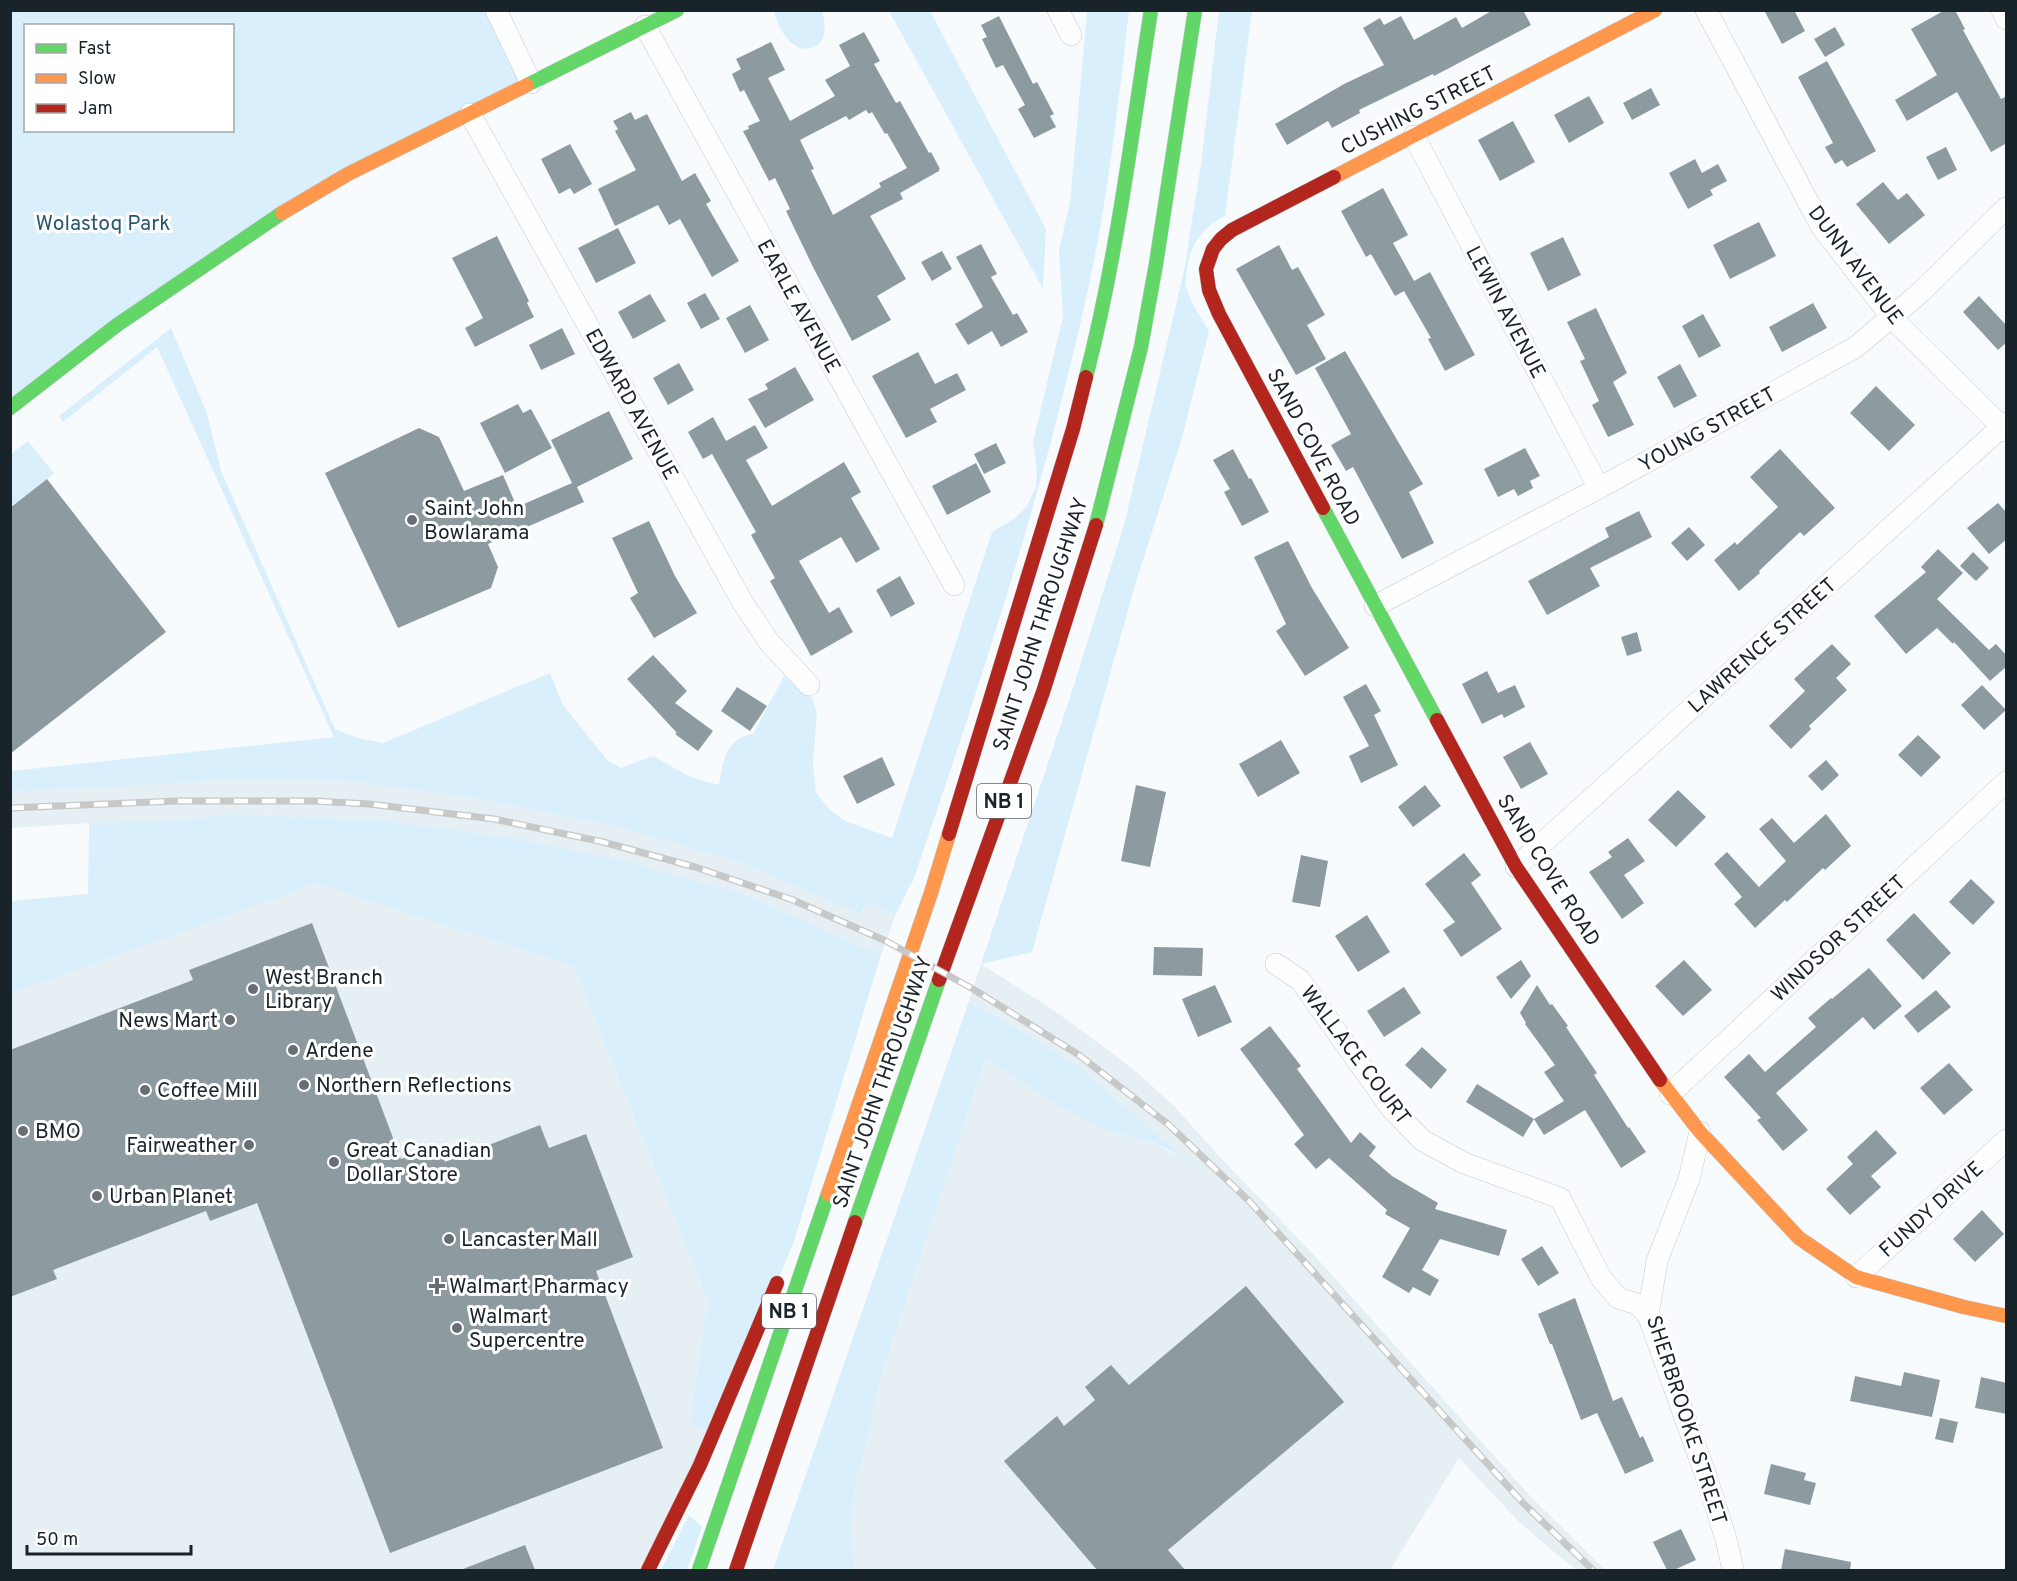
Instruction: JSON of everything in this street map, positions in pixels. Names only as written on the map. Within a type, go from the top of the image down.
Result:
[{"type":"main road","points":[[10,408],[117,325],[267,222],[348,174],[677,10]]},
{"type":"main road","name":"SAINT JOHN THROUGHWAY","points":[[699,1570],[812,1245],[876,1050],[932,893],[1073,429],[1096,340],[1112,257],[1151,10]]},
{"type":"main road","name":"SAINT JOHN THROUGHWAY","points":[[736,1570],[910,1061],[1043,692],[1092,539],[1141,347],[1195,10]]},
{"type":"main road","name":"CUSHING STREET","points":[[1208,257],[1218,242],[1232,230],[1655,10]]},
{"type":"main road","name":"SAND COVE ROAD","points":[[1208,257],[1205,279],[1211,300],[1516,867],[1670,1094],[1700,1132],[1799,1238],[1856,1277],[1964,1307],[2007,1316]]},
{"type":"main road","points":[[812,1198],[876,1050]]},
{"type":"main road","points":[[648,1570],[668,1534],[716,1432],[781,1273]]},
{"type":"street","points":[[496,10],[531,83]]},
{"type":"street","points":[[1058,10],[1071,35]]},
{"type":"street","name":"DUNN AVENUE","points":[[1706,10],[1821,226],[1892,318],[2005,427]]},
{"type":"street","points":[[2002,10],[2007,19]]},
{"type":"street","name":"EARLE AVENUE","points":[[645,26],[954,585]]},
{"type":"street","name":"EDWARD AVENUE","points":[[470,114],[743,603],[769,642],[809,685]]},
{"type":"street","name":"LEWIN AVENUE","points":[[1414,136],[1599,488]]},
{"type":"street","name":"YOUNG STREET","points":[[1375,606],[1599,488],[1856,347],[1921,292],[2007,208]]},
{"type":"street","name":"LAWRENCE STREET","points":[[1516,867],[2005,427]]},
{"type":"street","name":"WINDSOR STREET","points":[[1670,1094],[2007,782]]},
{"type":"street","name":"WALLACE COURT","points":[[1276,964],[1300,980],[1391,1107],[1422,1140],[1464,1163],[1560,1198],[1601,1278],[1618,1298],[1637,1304],[1648,1316]]},
{"type":"street","name":"SHERBROOKE STREET","points":[[1700,1132],[1689,1179],[1657,1262],[1648,1316],[1706,1476],[1726,1539],[1732,1570]]},
{"type":"street","name":"FUNDY DRIVE","points":[[1856,1277],[2007,1140]]},
{"type":"shaded area","points":[[234,780],[350,781],[472,798],[618,827],[741,863],[862,914],[868,902],[895,916],[881,955],[746,895],[514,838],[382,820],[231,814],[179,820],[11,828],[11,792]]},
{"type":"shaded area","points":[[316,884],[573,966],[708,1300],[689,1424],[716,1433],[648,1570],[11,1570],[11,994]]},
{"type":"shaded area","points":[[981,964],[1049,1007],[1111,1052],[1174,1106],[1314,1255],[1530,1496],[1605,1570],[1576,1570],[1521,1524],[1459,1458],[1390,1570],[855,1570],[851,1519],[857,1477],[882,1373],[986,1059],[1058,1106],[1107,1131],[1151,1142],[1186,1160],[1020,1030],[969,1001]]},
{"type":"green space","name":"Wolastoq Park","points":[[11,11],[496,11],[531,83],[348,174],[11,408]]},
{"type":"green space","points":[[774,11],[823,11],[825,29],[822,40],[811,48],[797,47],[786,38]]},
{"type":"green space","points":[[889,11],[930,11],[1046,229],[1043,289]]},
{"type":"green space","points":[[1087,11],[1129,11],[1108,177],[1091,276],[1074,353],[1011,581],[913,881],[895,916],[868,902],[861,914],[741,863],[618,827],[472,798],[350,781],[234,780],[11,792],[11,771],[334,737],[157,347],[63,422],[59,416],[171,328],[207,413],[221,471],[335,729],[357,738],[383,743],[550,673],[563,705],[608,761],[621,768],[653,756],[690,777],[719,785],[724,760],[731,746],[744,736],[753,734],[784,676],[812,698],[817,713],[813,765],[816,792],[829,809],[845,821],[892,838],[992,532],[1015,518],[1026,508],[1036,487],[1037,472],[1033,442],[1063,316],[1059,249],[1070,203]]},
{"type":"green space","points":[[1219,11],[1252,11],[1225,216],[1198,238],[1188,262],[1186,276],[1189,295],[1209,332],[1181,441],[1136,582],[1032,952],[981,964],[1072,691],[1124,525],[1184,271],[1201,164]]},
{"type":"green space","points":[[28,441],[54,473],[11,508],[11,454]]},
{"type":"green space","points":[[231,814],[382,820],[514,838],[621,860],[746,895],[881,955],[794,1241],[716,1433],[689,1424],[708,1300],[573,966],[316,884],[11,994],[11,901],[88,894],[89,823],[179,820]]},
{"type":"green space","points":[[969,1001],[1076,1065],[1197,1169],[1173,1152],[1152,1142],[1107,1131],[1058,1106],[986,1059],[882,1373],[857,1477],[851,1519],[855,1570],[773,1570]]},
{"type":"green space","points":[[689,1515],[702,1527],[687,1570],[661,1570]]},
{"type":"building","points":[[1493,10],[1523,10],[1531,25],[1434,76],[1433,74],[1359,110],[1360,113],[1332,128],[1328,121],[1287,145],[1275,124],[1344,84],[1384,65],[1363,28],[1380,18],[1384,25],[1401,16],[1414,40],[1456,17],[1462,28]]},
{"type":"building","points":[[1764,10],[1794,10],[1805,31],[1782,44]]},
{"type":"building","points":[[1945,10],[1955,10],[1965,29],[1963,30],[2001,99],[2007,96],[2007,143],[1991,152],[1957,92],[1907,121],[1895,100],[1937,75],[1911,29]]},
{"type":"building","points":[[999,16],[1033,84],[1037,82],[1054,114],[1050,116],[1056,127],[1034,138],[1018,109],[1025,105],[1003,65],[996,68],[982,39],[987,37],[981,25]]},
{"type":"building","points":[[1835,27],[1845,45],[1825,57],[1814,39]]},
{"type":"building","points":[[864,32],[880,61],[874,64],[896,103],[900,101],[940,169],[900,193],[903,199],[870,216],[906,279],[877,296],[891,320],[852,341],[786,211],[790,209],[775,178],[769,181],[743,131],[760,121],[744,90],[740,92],[732,74],[741,69],[736,59],[771,42],[785,70],[768,78],[790,121],[835,96],[825,80],[850,66],[839,45]],"holes":[[[866,110],[869,114],[872,112],[885,134],[887,133],[907,168],[879,183],[881,187],[833,215],[811,170],[814,169],[800,140],[846,116],[849,120]]]},
{"type":"building","points":[[1827,61],[1876,151],[1847,167],[1842,160],[1835,164],[1825,147],[1833,143],[1798,77]]},
{"type":"building","points":[[1651,88],[1660,105],[1632,120],[1623,103]]},
{"type":"building","points":[[1589,96],[1604,123],[1569,143],[1554,115]]},
{"type":"building","points":[[631,112],[635,120],[647,114],[682,181],[695,173],[711,201],[706,204],[739,261],[712,277],[680,219],[669,225],[658,205],[615,226],[598,189],[636,170],[615,131],[618,129],[613,121]]},
{"type":"building","points":[[1513,121],[1535,162],[1500,181],[1478,140]]},
{"type":"building","points":[[570,144],[592,184],[574,194],[570,188],[559,194],[541,159]]},
{"type":"building","points":[[1946,147],[1957,170],[1938,180],[1926,157]]},
{"type":"building","points":[[1695,159],[1702,173],[1718,164],[1727,181],[1710,190],[1713,195],[1688,209],[1669,173]]},
{"type":"building","points":[[1883,182],[1898,200],[1907,193],[1925,215],[1889,244],[1856,204]]},
{"type":"building","points":[[1383,188],[1408,235],[1393,243],[1414,281],[1430,272],[1475,355],[1445,371],[1428,339],[1431,338],[1404,291],[1395,296],[1371,254],[1366,257],[1341,211]]},
{"type":"building","points":[[1759,222],[1776,256],[1730,279],[1713,245]]},
{"type":"building","points":[[618,228],[636,263],[596,283],[578,248]]},
{"type":"building","points":[[497,236],[529,301],[527,303],[534,317],[475,347],[465,328],[483,318],[452,258]]},
{"type":"building","points":[[1563,237],[1581,275],[1548,291],[1530,253]]},
{"type":"building","points":[[981,244],[997,274],[991,277],[1013,315],[1017,313],[1028,332],[1001,347],[992,331],[968,345],[955,324],[983,307],[956,257]]},
{"type":"building","points":[[1279,245],[1292,270],[1298,267],[1325,315],[1307,325],[1326,359],[1296,375],[1236,269]]},
{"type":"building","points":[[942,251],[952,269],[932,281],[921,262]]},
{"type":"building","points":[[705,293],[720,319],[701,329],[687,303]]},
{"type":"building","points":[[650,294],[666,321],[633,339],[618,312]]},
{"type":"building","points":[[1979,296],[2007,326],[2007,342],[1998,350],[1963,312]]},
{"type":"building","points":[[1813,303],[1827,328],[1782,352],[1769,327]]},
{"type":"building","points":[[750,305],[769,340],[745,353],[726,318]]},
{"type":"building","points":[[1596,308],[1627,373],[1613,382],[1634,425],[1608,437],[1592,405],[1599,401],[1580,361],[1585,359],[1567,322]]},
{"type":"building","points":[[1703,314],[1721,346],[1699,358],[1682,326]]},
{"type":"building","points":[[562,328],[575,354],[541,370],[529,345]]},
{"type":"building","points":[[1345,351],[1423,484],[1409,492],[1434,543],[1402,559],[1353,467],[1346,471],[1331,445],[1351,434],[1315,368]]},
{"type":"building","points":[[918,352],[935,384],[957,373],[966,390],[930,409],[937,422],[906,438],[872,376]]},
{"type":"building","points":[[679,363],[694,390],[668,405],[653,378]]},
{"type":"building","points":[[1680,364],[1697,396],[1674,408],[1657,377]]},
{"type":"building","points":[[795,367],[814,400],[765,428],[748,399],[768,389],[765,384]]},
{"type":"building","points":[[1876,386],[1915,425],[1889,451],[1850,413]]},
{"type":"building","points":[[518,404],[523,413],[531,409],[552,448],[505,473],[480,423]]},
{"type":"building","name":"Saint John Bowlarama","points":[[609,411],[633,459],[577,487],[584,502],[488,544],[498,567],[491,588],[398,628],[325,473],[419,428],[439,437],[464,491],[503,475],[517,507],[572,483],[551,440]]},
{"type":"building","points":[[713,417],[726,441],[755,425],[768,448],[746,460],[772,506],[844,462],[861,492],[851,498],[880,549],[856,563],[841,537],[799,561],[829,613],[839,607],[853,632],[811,656],[770,581],[775,578],[751,535],[756,532],[712,454],[703,459],[688,432]]},
{"type":"building","points":[[996,443],[1006,463],[984,474],[974,454]]},
{"type":"building","points":[[1525,448],[1540,476],[1530,481],[1533,488],[1518,496],[1514,489],[1498,497],[1484,469]]},
{"type":"building","points":[[1233,449],[1269,512],[1242,526],[1224,492],[1230,489],[1213,460]]},
{"type":"building","points":[[1780,449],[1835,508],[1804,536],[1800,532],[1739,591],[1714,560],[1735,542],[1737,545],[1778,507],[1750,477]]},
{"type":"building","points":[[976,463],[991,492],[947,515],[932,486]]},
{"type":"building","points":[[47,479],[166,632],[10,754],[10,508]]},
{"type":"building","points":[[1998,503],[2007,513],[2007,539],[1989,554],[1967,528]]},
{"type":"building","points":[[1639,511],[1652,537],[1590,568],[1600,586],[1547,615],[1528,581],[1609,537],[1605,528]]},
{"type":"building","points":[[649,521],[675,576],[697,613],[654,638],[630,598],[638,593],[612,538]]},
{"type":"building","points":[[1689,527],[1705,545],[1687,561],[1671,543]]},
{"type":"building","points":[[1288,541],[1312,588],[1349,648],[1305,676],[1276,631],[1286,624],[1254,557]]},
{"type":"building","points":[[1938,549],[1963,573],[1937,599],[1989,650],[1996,644],[2007,656],[2007,666],[1990,681],[1954,642],[1953,644],[1937,628],[1906,654],[1874,616],[1926,572],[1921,567]]},
{"type":"building","points":[[1973,552],[1989,568],[1976,581],[1960,566]]},
{"type":"building","points":[[900,576],[915,604],[891,617],[876,590]]},
{"type":"building","points":[[1637,632],[1642,651],[1627,656],[1621,637]]},
{"type":"building","points":[[1832,644],[1851,664],[1836,678],[1847,690],[1809,726],[1811,729],[1791,749],[1769,726],[1805,691],[1794,679]]},
{"type":"building","points":[[653,655],[687,691],[675,703],[713,731],[698,751],[675,734],[677,733],[627,679]]},
{"type":"building","points":[[1487,671],[1498,693],[1515,685],[1525,707],[1504,718],[1502,714],[1482,724],[1462,684]]},
{"type":"building","points":[[1366,684],[1381,711],[1374,715],[1398,765],[1361,783],[1349,756],[1369,746],[1343,697]]},
{"type":"building","points":[[1982,685],[2006,710],[1984,730],[1961,705]]},
{"type":"building","points":[[737,687],[767,706],[750,731],[721,711]]},
{"type":"building","points":[[1918,735],[1941,757],[1921,777],[1898,755]]},
{"type":"building","points":[[1281,740],[1300,773],[1258,797],[1239,764]]},
{"type":"building","points":[[1530,742],[1548,774],[1521,789],[1503,757]]},
{"type":"building","points":[[882,757],[895,785],[857,804],[843,776]]},
{"type":"building","points":[[1826,760],[1839,775],[1822,791],[1808,776]]},
{"type":"building","points":[[1136,785],[1166,792],[1150,867],[1121,861]]},
{"type":"building","points":[[1425,785],[1441,806],[1413,827],[1398,807]]},
{"type":"building","points":[[1678,790],[1706,817],[1676,847],[1648,820]]},
{"type":"building","points":[[1826,814],[1851,846],[1825,870],[1823,868],[1787,902],[1785,900],[1755,928],[1734,904],[1742,897],[1714,864],[1727,852],[1759,887],[1786,861],[1759,829],[1772,818],[1794,843]]},
{"type":"building","points":[[1628,838],[1645,861],[1624,875],[1644,903],[1622,919],[1589,872],[1612,857],[1608,852]]},
{"type":"building","points":[[1464,853],[1481,875],[1471,883],[1502,929],[1461,957],[1443,930],[1455,922],[1425,884]]},
{"type":"building","points":[[1301,855],[1328,861],[1320,907],[1292,902]]},
{"type":"building","points":[[1971,879],[1995,902],[1973,925],[1949,902]]},
{"type":"building","points":[[1914,913],[1951,953],[1923,980],[1886,940]]},
{"type":"building","points":[[1367,915],[1390,952],[1358,972],[1335,936]]},
{"type":"building","name":"Lancaster Mall","points":[[312,923],[401,1159],[438,1145],[445,1162],[540,1125],[549,1148],[586,1134],[633,1257],[596,1271],[663,1448],[390,1553],[257,1203],[210,1221],[206,1211],[53,1270],[57,1279],[10,1297],[10,1050],[193,980],[189,970]]},
{"type":"building","points":[[1154,947],[1203,948],[1202,976],[1153,975]]},
{"type":"building","points":[[1521,960],[1531,976],[1511,999],[1496,977]]},
{"type":"building","points":[[1684,960],[1712,990],[1683,1016],[1655,986]]},
{"type":"building","points":[[1869,968],[1902,1006],[1874,1030],[1863,1017],[1776,1093],[1808,1130],[1783,1151],[1757,1120],[1761,1118],[1724,1077],[1749,1054],[1765,1072],[1816,1027],[1808,1018]]},
{"type":"building","points":[[1215,985],[1232,1022],[1198,1037],[1182,999]]},
{"type":"building","points":[[1537,985],[1568,1026],[1566,1027],[1597,1073],[1594,1075],[1646,1152],[1621,1168],[1585,1110],[1544,1135],[1534,1119],[1564,1101],[1544,1072],[1555,1065],[1525,1024],[1520,1013]]},
{"type":"building","points":[[1404,987],[1421,1013],[1384,1037],[1367,1011]]},
{"type":"building","points":[[1936,990],[1951,1007],[1918,1033],[1904,1016]]},
{"type":"building","points":[[1270,1026],[1301,1066],[1297,1069],[1351,1143],[1360,1132],[1376,1147],[1369,1156],[1392,1176],[1438,1203],[1435,1209],[1507,1230],[1499,1256],[1440,1239],[1422,1270],[1439,1280],[1430,1296],[1413,1287],[1409,1293],[1382,1277],[1410,1228],[1385,1214],[1387,1210],[1329,1158],[1316,1169],[1294,1144],[1304,1135],[1240,1049]]},
{"type":"building","points":[[1422,1047],[1447,1070],[1431,1089],[1405,1065]]},
{"type":"building","points":[[1949,1063],[1973,1090],[1944,1115],[1920,1088]]},
{"type":"building","points":[[1477,1084],[1534,1119],[1523,1137],[1466,1102]]},
{"type":"building","points":[[1876,1130],[1897,1153],[1871,1176],[1881,1187],[1850,1215],[1826,1189],[1853,1164],[1847,1157]]},
{"type":"building","points":[[1982,1210],[2004,1234],[1975,1262],[1953,1239]]},
{"type":"building","points":[[1542,1246],[1559,1273],[1538,1286],[1521,1259]]},
{"type":"building","points":[[1246,1286],[1344,1402],[1168,1550],[1185,1570],[1097,1570],[1004,1461],[1057,1416],[1064,1426],[1095,1400],[1085,1387],[1111,1365],[1129,1385]]},
{"type":"building","points":[[1575,1298],[1613,1401],[1622,1397],[1640,1438],[1643,1436],[1654,1461],[1625,1474],[1597,1413],[1581,1420],[1538,1314]]},
{"type":"building","points":[[1904,1372],[1940,1380],[1932,1417],[1850,1401],[1855,1376],[1901,1386]]},
{"type":"building","points":[[1981,1377],[2007,1383],[2007,1414],[1975,1408]]},
{"type":"building","points":[[1940,1418],[1958,1422],[1953,1443],[1935,1439]]},
{"type":"building","points":[[1771,1464],[1806,1473],[1804,1480],[1816,1483],[1810,1505],[1764,1494]]},
{"type":"building","points":[[1681,1529],[1696,1560],[1674,1570],[1667,1570],[1653,1542]]},
{"type":"building","points":[[525,1545],[535,1570],[463,1570],[463,1569]]},
{"type":"building","points":[[1785,1549],[1851,1562],[1850,1570],[1781,1570]]},
{"type":"railway","points":[[10,808],[177,801],[314,801],[369,804],[494,819],[603,842],[695,867],[793,900],[886,941],[973,989],[1079,1055],[1169,1125],[1249,1201],[1524,1504],[1593,1570]]},
{"type":"traffic: fast","points":[[527,85],[677,10]]},
{"type":"traffic: fast","points":[[1086,377],[1107,286],[1151,10]]},
{"type":"traffic: fast","points":[[1096,525],[1141,347],[1195,10]]},
{"type":"traffic: fast","points":[[10,408],[117,325],[282,213]]},
{"type":"traffic: fast","points":[[1323,508],[1437,720]]},
{"type":"traffic: fast","points":[[855,1222],[939,980]]},
{"type":"traffic: fast","points":[[699,1570],[828,1194]]},
{"type":"traffic: slow","points":[[1334,177],[1655,10]]},
{"type":"traffic: slow","points":[[282,213],[348,174],[527,85]]},
{"type":"traffic: slow","points":[[828,1194],[949,834]]},
{"type":"traffic: slow","points":[[1660,1080],[1700,1132],[1799,1238],[1856,1277],[1964,1307],[2006,1316]]},
{"type":"traffic: jam","points":[[1323,508],[1219,314],[1209,290],[1206,269],[1213,249],[1232,230],[1334,177]]},
{"type":"traffic: jam","points":[[949,834],[1073,429],[1086,377]]},
{"type":"traffic: jam","points":[[939,980],[1043,692],[1096,525]]},
{"type":"traffic: jam","points":[[1437,720],[1516,867],[1660,1080]]},
{"type":"traffic: jam","points":[[736,1570],[855,1222]]},
{"type":"traffic: jam","points":[[648,1570],[700,1465],[777,1283]]},
{"type":"place","name":"Saint John Bowlarama","points":[[412,520]]},
{"type":"place","name":"West Branch Library","points":[[253,989]]},
{"type":"place","name":"News Mart","points":[[230,1020]]},
{"type":"place","name":"Ardene","points":[[293,1050]]},
{"type":"place","name":"Northern Reflections","points":[[304,1085]]},
{"type":"place","name":"Coffee Mill","points":[[145,1090]]},
{"type":"place","name":"BMO","points":[[23,1131]]},
{"type":"place","name":"Fairweather","points":[[249,1145]]},
{"type":"place","name":"Great Canadian Dollar Store","points":[[334,1162]]},
{"type":"place","name":"Urban Planet","points":[[97,1196]]},
{"type":"place","name":"Lancaster Mall","points":[[449,1239]]},
{"type":"place","name":"Walmart Pharmacy","points":[[437,1286]]},
{"type":"place","name":"Walmart Supercentre","points":[[457,1328]]}]
